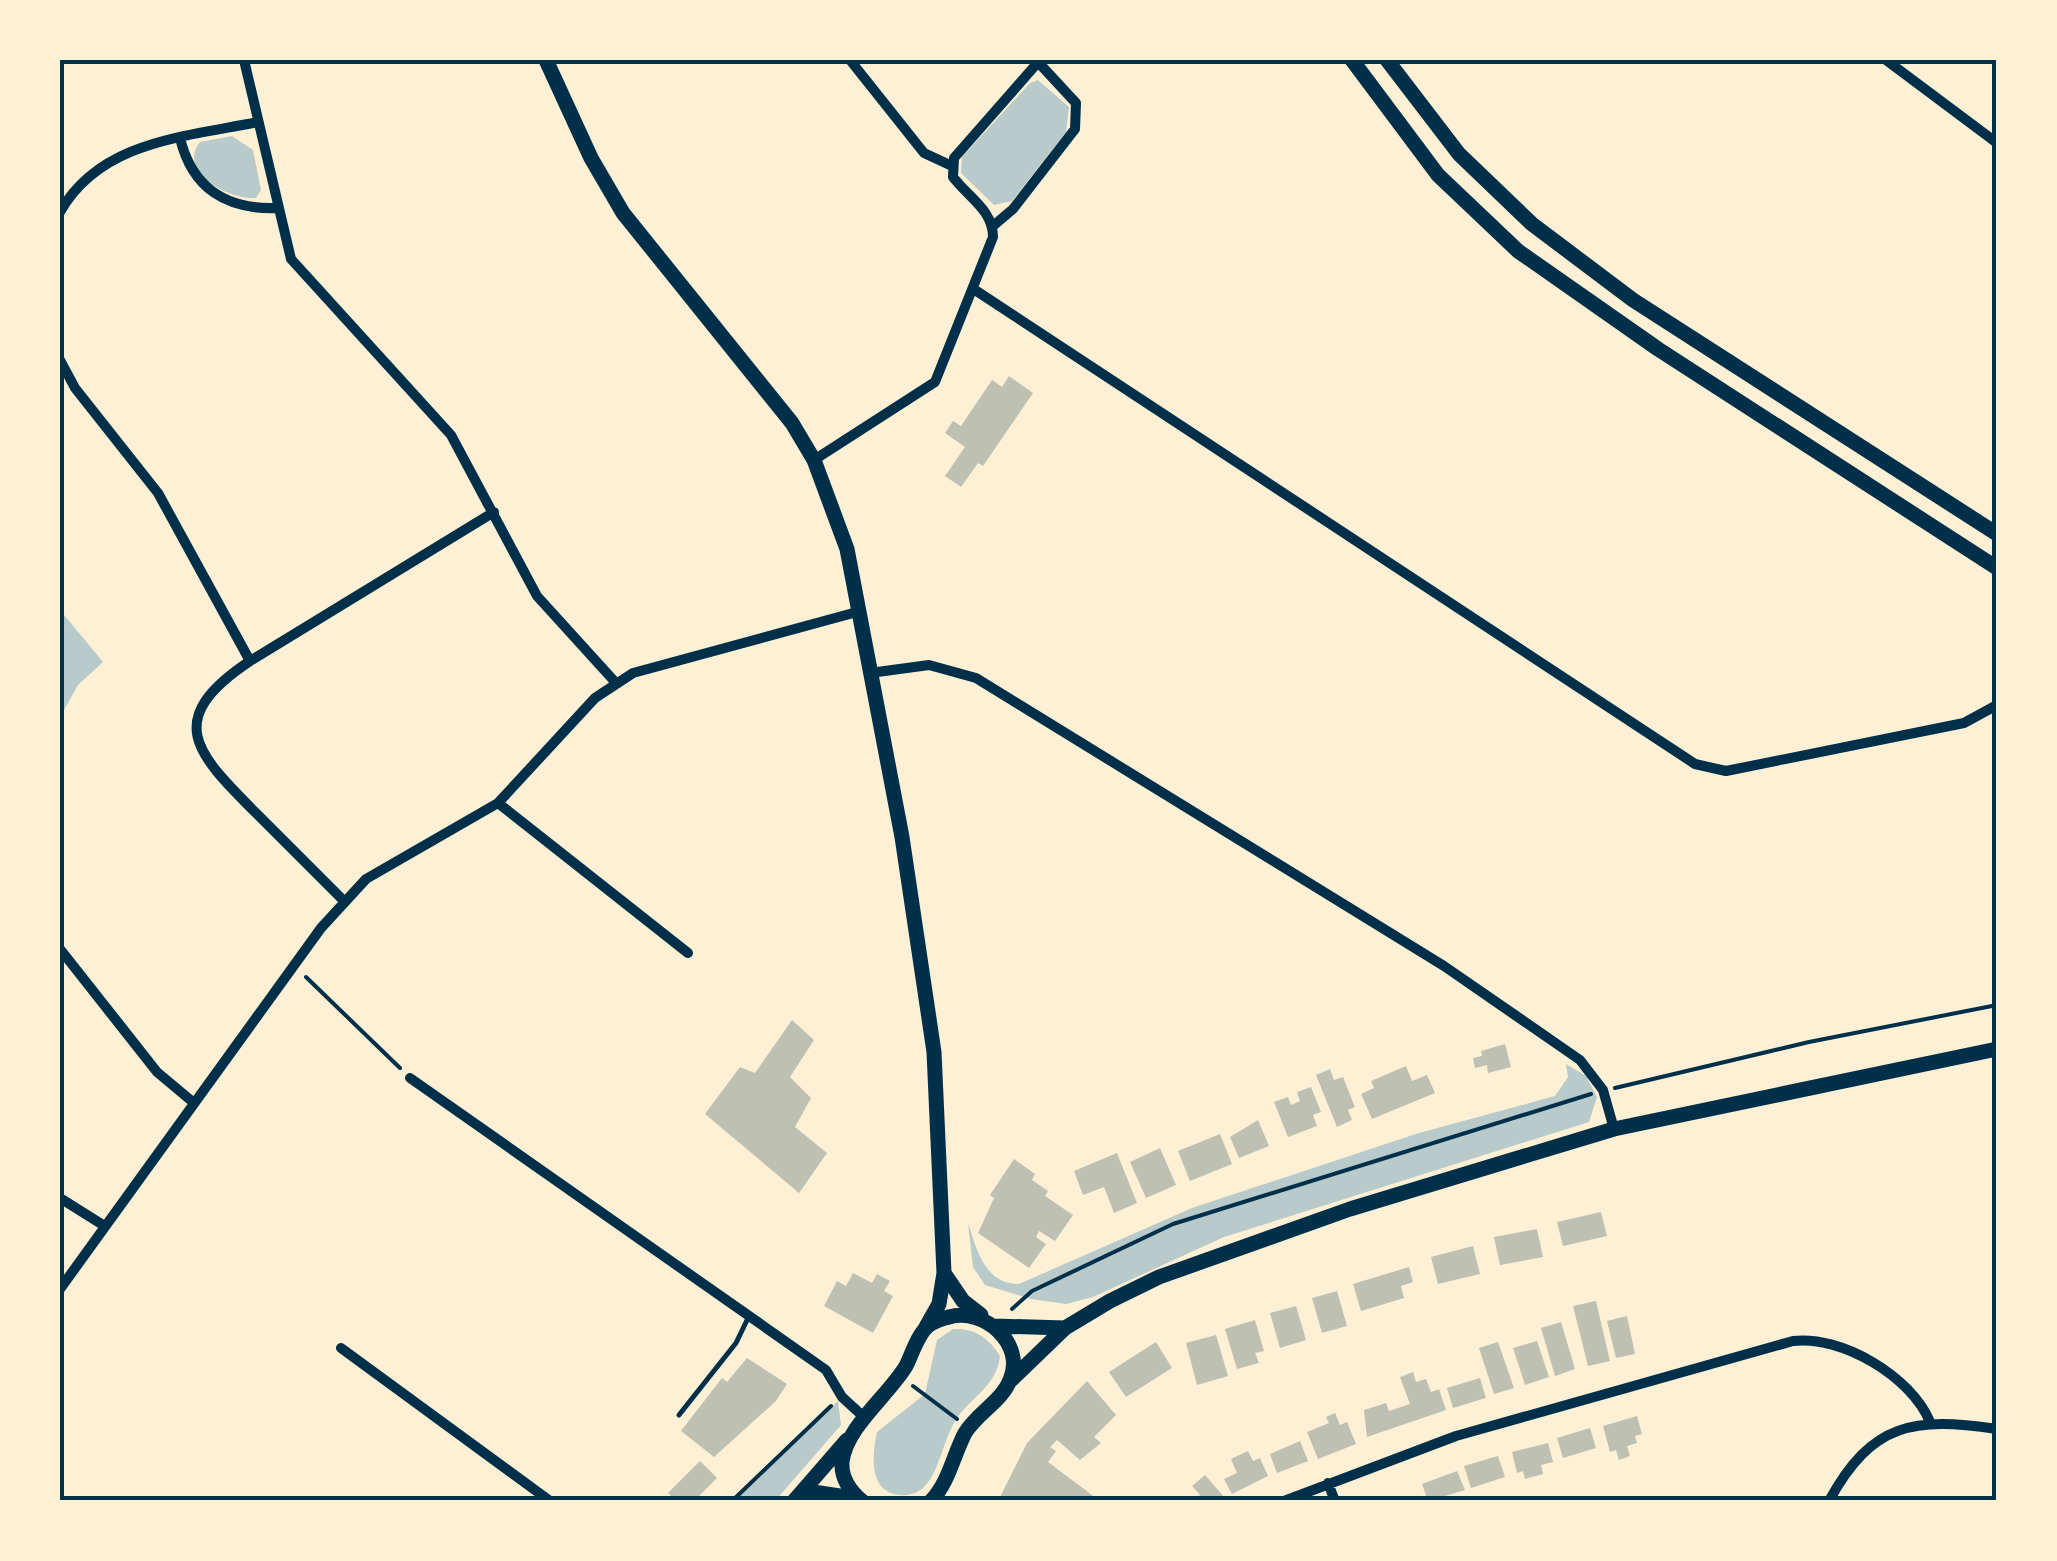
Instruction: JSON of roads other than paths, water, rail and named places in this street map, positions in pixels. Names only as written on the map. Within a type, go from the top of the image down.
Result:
[{"type":"main road","points":[[546,60],[590,158],[623,212],[658,262],[770,392],[814,460],[847,549],[928,992],[944,1273],[939,1304],[899,1376],[861,1425],[828,1458],[801,1496]]},
{"type":"main road","points":[[1352,60],[1438,175],[1518,251],[1658,349],[1997,568]]},
{"type":"main road","points":[[1388,60],[1460,154],[1532,224],[1634,300],[1997,534]]},
{"type":"main road","points":[[936,1498],[966,1431],[1010,1381],[1065,1328],[1159,1277],[1470,1170],[1614,1129],[1997,1049]]},
{"type":"main road","points":[[944,1273],[964,1301],[1005,1338],[1013,1365],[1010,1381]]},
{"type":"main road","points":[[926,1327],[954,1315],[1065,1328]]},
{"type":"main road","points":[[861,1425],[842,1468],[846,1484],[861,1500]]},
{"type":"main road","points":[[801,1496],[861,1500]]},
{"type":"street","points":[[244,60],[291,259],[451,435],[537,596],[616,683]]},
{"type":"street","points":[[850,60],[924,153],[952,166]]},
{"type":"street","points":[[1886,60],[1997,143]]},
{"type":"street","points":[[814,460],[935,382],[975,290],[994,226],[1013,209],[1076,130],[1076,104],[1039,61],[958,151],[952,166],[953,177],[985,210],[994,226]]},
{"type":"street","points":[[60,212],[81,182],[110,160],[180,138],[258,122]]},
{"type":"street","points":[[180,138],[186,163],[202,186],[240,207],[277,208]]},
{"type":"street","points":[[975,290],[1695,764],[1726,771],[1964,723],[1997,705]]},
{"type":"street","points":[[60,360],[74,388],[166,507],[250,660]]},
{"type":"street","points":[[343,900],[208,764],[200,748],[198,718],[203,702],[223,678],[250,660],[494,512]]},
{"type":"street","points":[[60,1289],[102,1225],[343,900],[387,865],[498,803],[595,698],[616,683],[653,665],[857,612]]},
{"type":"street","points":[[870,674],[929,664],[976,678],[1444,966],[1580,1060],[1603,1090],[1614,1129]]},
{"type":"street","points":[[498,803],[688,953]]},
{"type":"street","points":[[60,948],[157,1072],[194,1103]]},
{"type":"street","points":[[410,1078],[826,1370],[861,1425]]},
{"type":"street","points":[[60,1198],[102,1225]]},
{"type":"street","points":[[1284,1501],[1556,1405],[1807,1339],[1847,1350],[1896,1380],[1916,1396],[1930,1422]]},
{"type":"street","points":[[341,1348],[550,1501]]},
{"type":"street","points":[[1828,1501],[1849,1468],[1878,1442],[1930,1422],[1997,1429]]},
{"type":"street","points":[[1328,1483],[1335,1501]]},
{"type":"lane","points":[[680,1415],[736,1343],[749,1316]]}]
